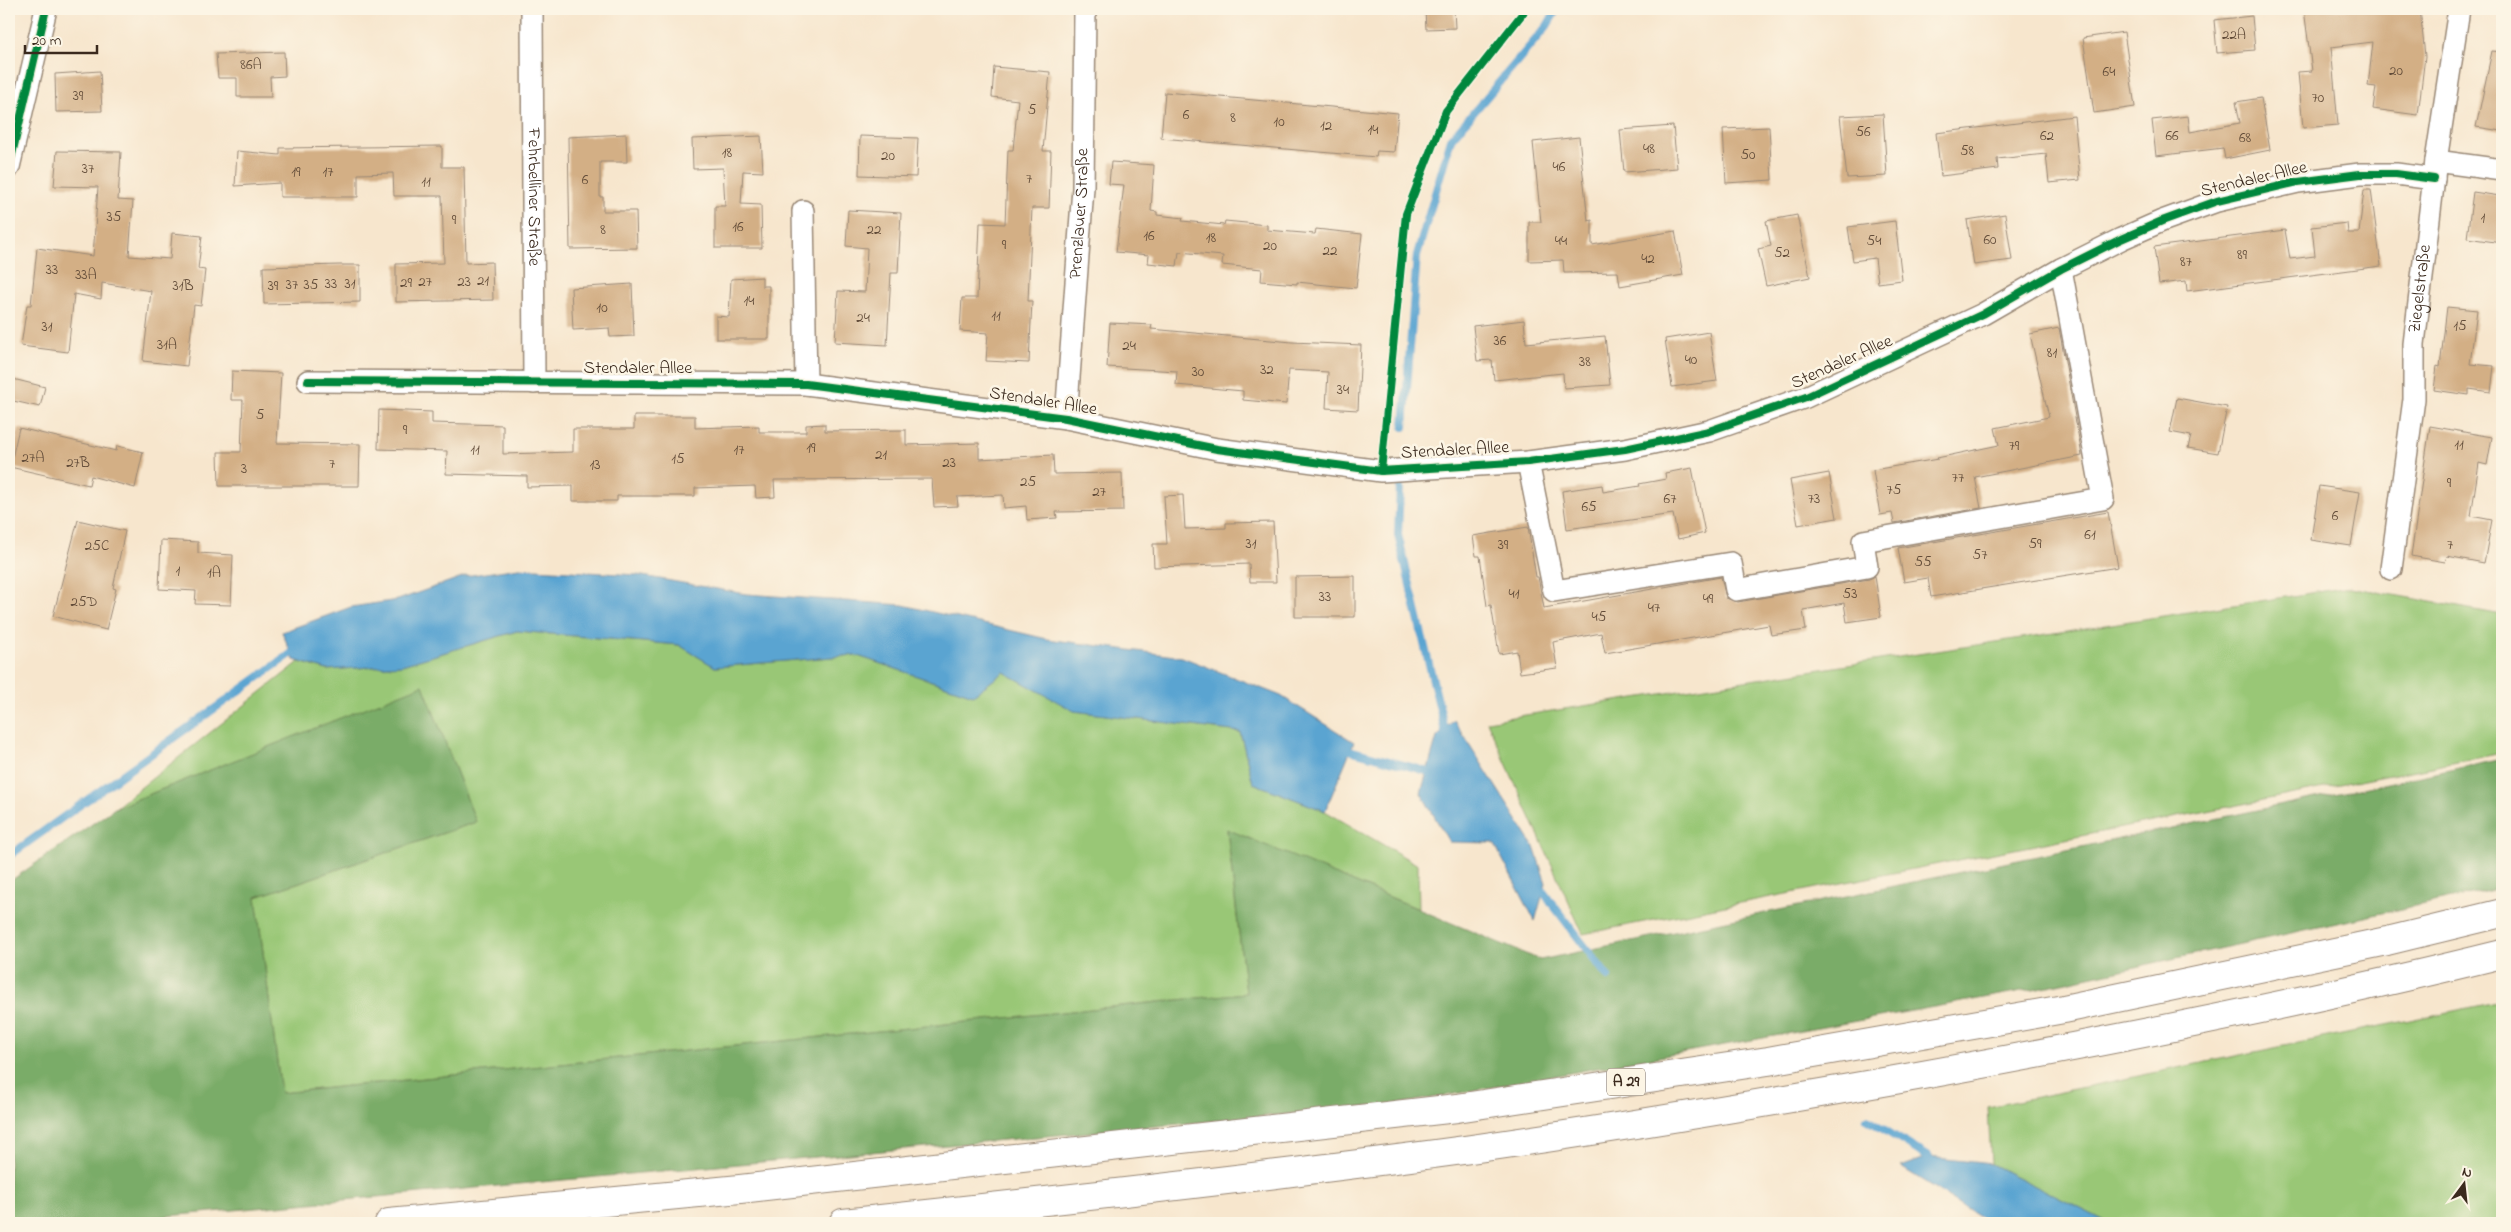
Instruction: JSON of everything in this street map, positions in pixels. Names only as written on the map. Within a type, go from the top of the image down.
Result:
[{"type":"highway","name":"A 29","points":[[389,1223],[750,1188],[1457,1108],[1768,1061],[2064,1009],[2387,941],[2502,913]]},
{"type":"highway","name":"A 29","points":[[843,1223],[1143,1191],[1449,1152],[1770,1102],[2083,1046],[2390,982],[2502,954]]},
{"type":"street","points":[[9,167],[46,9]]},
{"type":"street","name":"Fehrbelliner Straße","points":[[532,9],[534,383]]},
{"type":"street","name":"Prenzlauer Straße","points":[[1066,418],[1083,188],[1085,9]]},
{"type":"street","name":"Ziegelstraße","points":[[2390,569],[2414,399],[2414,344],[2435,170],[2459,9]]},
{"type":"street","name":"Stendaler Allee","points":[[308,381],[806,384],[1066,418],[1217,449],[1381,471],[1528,462],[1625,449],[1709,430],[1806,397],[1983,314],[2061,269],[2162,221],[2217,201],[2298,182],[2360,174],[2396,174],[2435,170],[2502,170]]},
{"type":"street","points":[[803,211],[806,384]]},
{"type":"street","name":"Stendaler Allee","points":[[1528,462],[1554,591],[1731,563],[1736,590],[1867,567],[1863,541],[2103,499],[2061,269]]},
{"type":"green space","points":[[2350,587],[2502,615],[2502,753],[1583,934],[1487,721]]},
{"type":"green space","points":[[517,631],[679,645],[715,667],[855,655],[973,695],[1004,672],[1075,711],[1240,732],[1253,783],[1325,811],[1418,865],[1419,909],[1227,830],[1246,993],[281,1093],[256,897],[476,822],[423,686],[115,808],[299,662],[327,670],[402,665]]},
{"type":"green space","points":[[423,685],[476,822],[256,897],[281,1093],[1246,993],[1227,829],[1540,960],[2502,759],[2502,887],[2039,988],[1399,1104],[91,1223],[9,1223],[9,882],[115,808]]},
{"type":"green space","points":[[2502,1001],[2502,1223],[2109,1223],[1991,1164],[1988,1107]]},
{"type":"water","points":[[519,568],[637,575],[746,594],[903,605],[1047,639],[1182,657],[1281,696],[1354,742],[1325,811],[1253,783],[1240,732],[1074,711],[1004,672],[973,695],[855,655],[715,667],[679,645],[517,631],[402,665],[327,670],[294,660],[282,632],[351,607],[398,600],[465,576]]},
{"type":"water","points":[[1454,720],[1534,847],[1546,883],[1535,921],[1494,843],[1449,842],[1421,793],[1437,737]]},
{"type":"water","points":[[1928,1157],[1991,1164],[2109,1223],[1990,1223],[1901,1167]]},
{"type":"building","points":[[1425,9],[1454,9],[1455,28],[1426,29]]},
{"type":"building","points":[[2304,9],[2420,9],[2425,56],[2418,115],[2373,109],[2376,87],[2368,86],[2373,42],[2331,47],[2338,125],[2303,128],[2298,72],[2312,71]]},
{"type":"building","points":[[2252,16],[2255,50],[2217,53],[2214,20]]},
{"type":"building","points":[[2124,32],[2135,107],[2094,113],[2083,38]]},
{"type":"building","points":[[2492,51],[2502,52],[2502,131],[2476,127]]},
{"type":"building","points":[[284,52],[285,76],[270,77],[271,97],[237,97],[237,78],[218,78],[216,54]]},
{"type":"building","points":[[994,67],[1050,72],[1043,151],[1051,151],[1049,208],[1032,208],[1028,301],[1032,301],[1029,363],[986,361],[988,333],[960,331],[962,298],[977,298],[980,223],[1005,224],[1008,150],[1013,150],[1018,100],[992,97]]},
{"type":"building","points":[[100,71],[102,111],[56,112],[55,74]]},
{"type":"building","points":[[1165,92],[1398,113],[1394,152],[1377,151],[1376,157],[1161,138]]},
{"type":"building","points":[[2261,98],[2270,150],[2225,159],[2223,148],[2156,156],[2152,120],[2188,116],[2190,132],[2240,123],[2236,102]]},
{"type":"building","points":[[1883,114],[1887,176],[1847,178],[1840,116]]},
{"type":"building","points":[[2074,116],[2080,180],[2049,183],[2046,154],[1997,159],[1998,169],[1941,176],[1936,133]]},
{"type":"building","points":[[1673,126],[1677,168],[1624,172],[1620,130]]},
{"type":"building","points":[[1769,127],[1772,180],[1726,183],[1723,129]]},
{"type":"building","points":[[626,134],[627,162],[600,162],[600,197],[603,197],[603,211],[636,211],[637,248],[570,249],[568,137]]},
{"type":"building","points":[[761,136],[763,172],[743,171],[741,204],[761,205],[762,248],[715,248],[715,206],[725,206],[723,168],[693,169],[692,139]]},
{"type":"building","points":[[860,136],[918,138],[916,177],[859,175]]},
{"type":"building","points":[[1579,137],[1588,221],[1592,220],[1592,245],[1675,231],[1683,275],[1620,286],[1618,272],[1564,273],[1563,260],[1529,261],[1529,222],[1541,222],[1533,142]]},
{"type":"building","points":[[442,146],[442,167],[464,167],[466,263],[492,262],[493,300],[396,302],[396,264],[444,263],[442,196],[394,196],[393,173],[358,174],[358,197],[280,197],[280,183],[235,186],[237,151],[280,155],[280,148]]},
{"type":"building","points":[[57,151],[121,152],[118,200],[133,201],[129,256],[170,259],[172,233],[202,236],[198,269],[205,270],[201,306],[194,305],[187,366],[143,361],[151,291],[102,283],[101,299],[74,294],[68,352],[21,346],[27,305],[31,305],[37,248],[93,256],[98,187],[54,186]]},
{"type":"building","points":[[1111,162],[1154,165],[1151,211],[1157,212],[1157,215],[1183,218],[1182,221],[1224,225],[1225,221],[1267,225],[1267,230],[1315,234],[1316,229],[1362,234],[1356,288],[1297,282],[1297,284],[1261,281],[1262,269],[1222,265],[1223,256],[1179,252],[1177,266],[1148,263],[1149,255],[1116,252],[1124,185],[1109,184]]},
{"type":"building","points":[[2364,190],[2371,190],[2381,266],[2187,291],[2186,281],[2159,284],[2154,247],[2285,230],[2290,259],[2315,256],[2312,227],[2347,223],[2348,233],[2359,233]]},
{"type":"building","points":[[2473,192],[2500,196],[2499,198],[2502,199],[2502,243],[2467,238]]},
{"type":"building","points":[[848,210],[901,213],[898,273],[891,273],[887,345],[835,342],[838,291],[865,292],[867,248],[846,246]]},
{"type":"building","points":[[2005,214],[2012,260],[1974,265],[1967,220]]},
{"type":"building","points":[[1797,215],[1810,277],[1766,286],[1758,249],[1771,246],[1766,221]]},
{"type":"building","points":[[1895,221],[1902,280],[1878,283],[1875,258],[1853,261],[1848,227]]},
{"type":"building","points":[[360,265],[360,302],[264,304],[263,267]]},
{"type":"building","points":[[762,277],[762,286],[769,286],[769,339],[716,339],[716,316],[729,317],[731,279]]},
{"type":"building","points":[[632,284],[634,336],[610,337],[609,328],[573,330],[571,288]]},
{"type":"building","points":[[2447,307],[2477,310],[2470,364],[2494,366],[2491,392],[2469,389],[2469,395],[2434,390],[2437,366],[2440,367]]},
{"type":"building","points":[[1524,320],[1526,343],[1605,336],[1610,385],[1564,388],[1563,373],[1494,380],[1492,360],[1477,361],[1473,326]]},
{"type":"building","points":[[1110,323],[1152,325],[1151,329],[1292,342],[1361,345],[1358,410],[1326,408],[1328,372],[1289,370],[1286,404],[1243,400],[1243,391],[1176,385],[1177,371],[1107,367]]},
{"type":"building","points":[[2059,328],[2082,456],[1975,477],[1981,508],[1894,523],[1892,513],[1880,515],[1873,470],[1938,459],[1999,445],[1995,428],[2049,417],[2030,334]]},
{"type":"building","points":[[1709,332],[1717,381],[1672,387],[1665,339]]},
{"type":"building","points":[[232,371],[281,373],[277,443],[360,444],[359,486],[219,486],[218,452],[241,452],[243,400],[231,400]]},
{"type":"building","points":[[9,378],[45,387],[40,407],[9,400]]},
{"type":"building","points":[[2177,398],[2227,407],[2218,453],[2188,448],[2191,436],[2170,432]]},
{"type":"building","points":[[379,410],[432,412],[432,423],[503,425],[503,454],[573,452],[573,429],[634,429],[634,416],[695,416],[695,428],[759,426],[759,432],[806,432],[806,425],[825,424],[825,431],[906,430],[906,445],[979,443],[979,459],[1053,455],[1054,474],[1122,473],[1123,511],[1056,512],[1057,518],[1027,520],[1026,506],[1004,508],[1003,495],[957,497],[958,506],[934,507],[932,479],[774,480],[775,497],[756,498],[755,486],[695,488],[695,496],[617,496],[617,501],[573,501],[573,486],[527,487],[527,476],[446,474],[447,451],[378,449]]},
{"type":"building","points":[[2430,426],[2492,437],[2487,465],[2479,463],[2471,516],[2492,520],[2484,563],[2447,556],[2445,562],[2411,556]]},
{"type":"building","points":[[19,428],[116,451],[117,446],[143,452],[135,488],[91,476],[89,485],[10,467]]},
{"type":"building","points":[[1692,468],[1705,533],[1678,539],[1673,514],[1567,529],[1562,491],[1602,485],[1603,492],[1640,486],[1639,484],[1666,479],[1665,473]]},
{"type":"building","points":[[1829,473],[1837,518],[1798,525],[1790,480]]},
{"type":"building","points":[[2319,486],[2360,492],[2351,546],[2311,540]]},
{"type":"building","points":[[1183,495],[1185,529],[1226,528],[1226,523],[1273,522],[1276,582],[1250,582],[1249,564],[1154,567],[1153,544],[1167,544],[1164,496]]},
{"type":"building","points":[[2108,512],[2118,567],[1931,597],[1928,578],[1904,582],[1898,548]]},
{"type":"building","points":[[78,520],[125,531],[113,588],[116,589],[106,630],[53,616]]},
{"type":"building","points":[[1528,527],[1536,577],[1538,577],[1544,608],[1721,577],[1726,598],[1738,602],[1869,579],[1875,576],[1881,617],[1847,622],[1844,603],[1803,610],[1806,630],[1771,635],[1769,625],[1605,653],[1601,633],[1553,642],[1557,668],[1520,673],[1517,651],[1499,654],[1491,605],[1487,606],[1480,556],[1476,556],[1473,536]]},
{"type":"building","points":[[161,540],[198,542],[198,553],[233,555],[231,605],[195,604],[196,591],[159,589]]},
{"type":"building","points":[[1355,576],[1355,617],[1295,617],[1295,577]]},
{"type":"waterway","points":[[1404,427],[1417,255],[1451,139],[1547,26],[1557,9]]},
{"type":"waterway","points":[[1400,486],[1398,535],[1447,739]]},
{"type":"waterway","points":[[9,856],[299,648]]},
{"type":"waterway","points":[[1342,748],[1437,774]]},
{"type":"waterway","points":[[1538,885],[1608,977]]},
{"type":"waterway","points":[[1867,1119],[1928,1157]]},
{"type":"cycle path","points":[[9,167],[46,9]]},
{"type":"cycle path","points":[[1381,471],[1406,214],[1446,111],[1526,9]]},
{"type":"cycle path","points":[[308,381],[806,384],[1066,418],[1217,449],[1381,471],[1528,462],[1625,449],[1709,431],[1806,397],[1983,314],[2061,269],[2121,239],[2162,221],[2217,201],[2298,182],[2360,174],[2396,174],[2434,179]]}]
